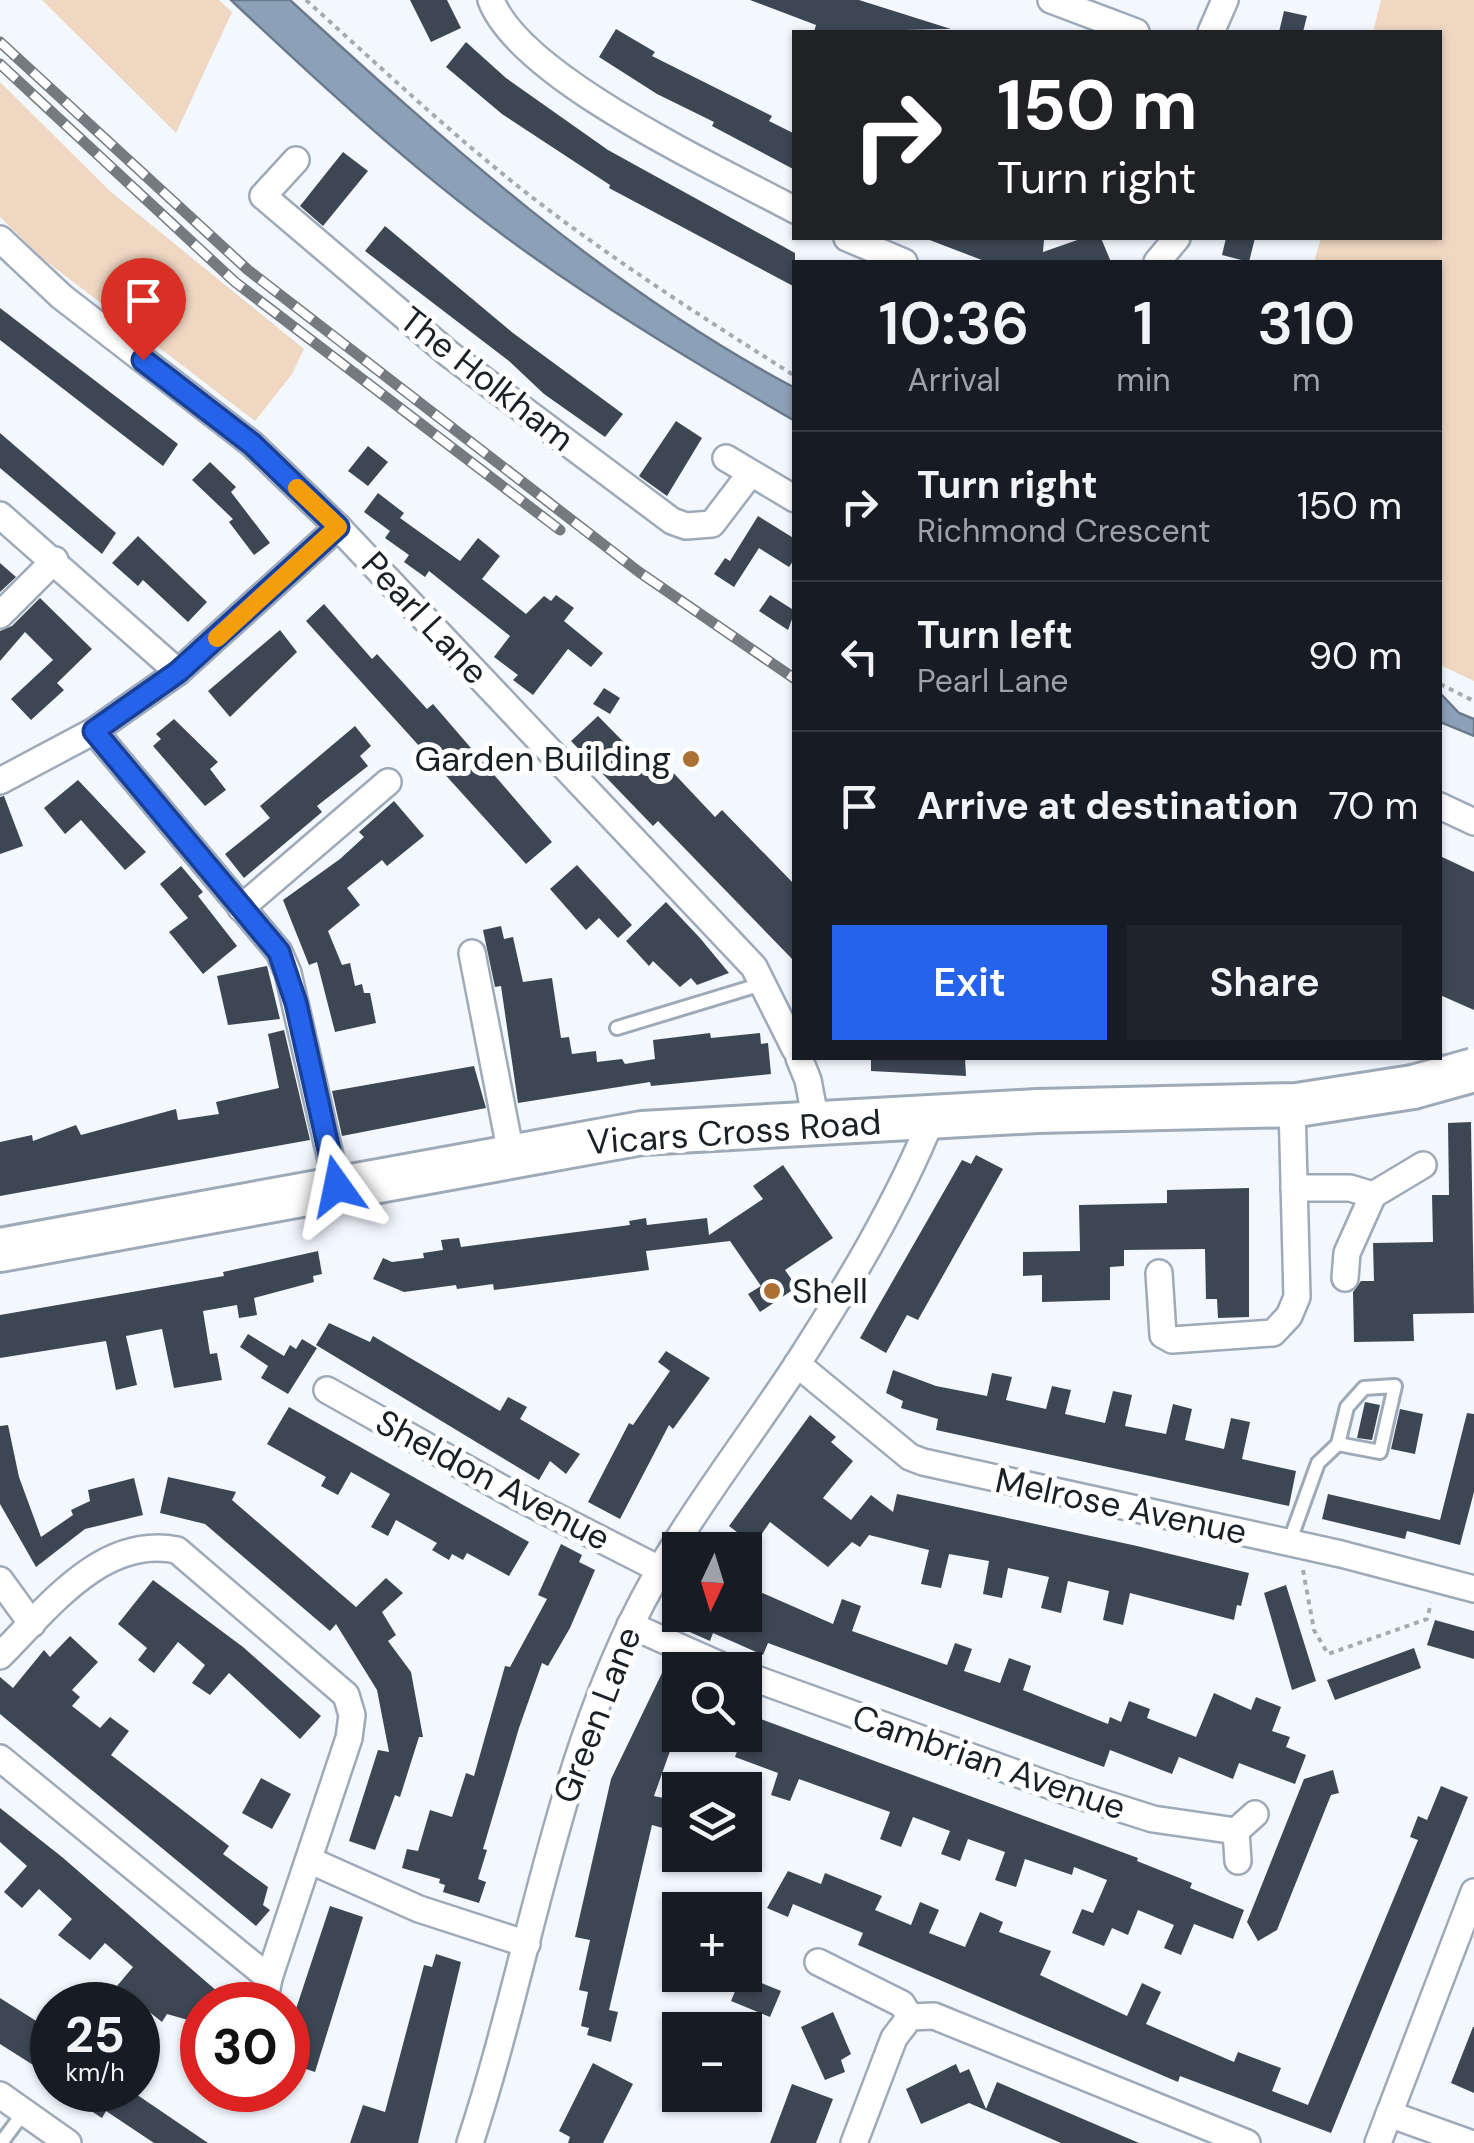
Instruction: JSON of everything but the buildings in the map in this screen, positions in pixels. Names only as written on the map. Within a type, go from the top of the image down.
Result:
[{"type":"highway","name":"Vicars Cross Road","points":[[0,1250],[511,1154],[642,1134],[816,1122],[1292,1105],[1412,1087],[1474,1070]]},
{"type":"street","points":[[491,0],[506,30],[536,58],[634,122],[792,208]]},
{"type":"street","points":[[1051,0],[1131,30]]},
{"type":"street","points":[[1212,30],[1225,0]]},
{"type":"street","name":"The Holkham","points":[[296,160],[263,196],[449,354],[672,521],[686,526],[712,524],[725,512],[750,474]]},
{"type":"street","name":"Pearl Lane","points":[[0,239],[62,296],[252,444],[338,527],[741,954],[792,1039]]},
{"type":"street","points":[[852,240],[899,260]]},
{"type":"street","points":[[1159,260],[1175,240]]},
{"type":"street","points":[[726,458],[792,497]]},
{"type":"street","points":[[0,515],[178,672]]},
{"type":"street","points":[[0,781],[94,731],[178,672],[338,527]]},
{"type":"street","points":[[0,615],[55,560]]},
{"type":"street","points":[[94,731],[279,952],[288,973],[337,1186]]},
{"type":"street","points":[[241,908],[388,782]]},
{"type":"street","points":[[1442,807],[1474,822]]},
{"type":"street","points":[[472,953],[511,1154]]},
{"type":"street","name":"Pearl Lane","points":[[799,1060],[816,1122]]},
{"type":"street","points":[[1159,1273],[1163,1335],[1172,1340],[1273,1334],[1289,1316],[1296,1297],[1292,1105]]},
{"type":"street","name":"Green Lane","points":[[470,2143],[527,1944],[562,1799],[583,1736],[630,1625],[659,1569],[724,1466],[797,1364],[906,1182],[932,1118]]},
{"type":"street","points":[[1344,1278],[1348,1253],[1374,1196],[1423,1165]]},
{"type":"street","points":[[1294,1188],[1350,1188],[1374,1196]]},
{"type":"street","name":"Melrose Avenue","points":[[797,1364],[910,1457],[1474,1589]]},
{"type":"street","name":"Sheldon Avenue","points":[[327,1390],[512,1494],[659,1569]]},
{"type":"street","points":[[0,1656],[98,1563],[155,1546],[177,1550],[346,1695],[352,1715],[350,1738],[268,1982]]},
{"type":"street","points":[[0,1580],[32,1624]]},
{"type":"street","points":[[630,1625],[691,1652]]},
{"type":"street","name":"Cambrian Avenue","points":[[762,1681],[1153,1819],[1246,1822],[1238,1861]]},
{"type":"street","points":[[0,1758],[269,1978]]},
{"type":"street","points":[[309,1860],[420,1909],[527,1944]]},
{"type":"street","points":[[1418,2129],[1474,1892]]},
{"type":"street","points":[[818,1962],[902,2004],[910,2017]]},
{"type":"street","points":[[910,2017],[934,2016],[1247,2143]]},
{"type":"street","points":[[854,2143],[894,2038],[910,2017]]},
{"type":"street","points":[[0,2096],[68,2143]]},
{"type":"street","points":[[1378,2143],[1418,2129],[1470,2143]]},
{"type":"lane","points":[[617,1028],[762,984]]},
{"type":"lane","points":[[1299,1545],[1318,1463],[1338,1444],[1347,1407],[1364,1388],[1394,1386],[1380,1452],[1338,1444]]},
{"type":"lane","points":[[1,2143],[24,2112]]},
{"type":"path","points":[[306,0],[394,82],[522,190],[656,288],[792,374]]},
{"type":"path","points":[[1442,685],[1474,701]]},
{"type":"path","points":[[1299,1545],[1314,1630],[1328,1654],[1427,1619],[1436,1578]]},
{"type":"shaded area","points":[[42,0],[219,0],[232,12],[176,133]]},
{"type":"shaded area","points":[[1381,0],[1474,0],[1474,681],[1442,666],[1442,260],[1315,260],[1320,240],[1442,240],[1442,30],[1374,30]]},
{"type":"shaded area","points":[[0,82],[111,192],[304,349],[292,374],[255,421],[42,258],[0,217]]},
{"type":"water","points":[[231,0],[290,0],[530,210],[659,306],[792,386],[792,419],[541,263],[471,211],[331,93]]},
{"type":"water","points":[[1442,695],[1459,713],[1474,719],[1474,736],[1442,723]]},
{"type":"railway","points":[[0,42],[248,270],[639,572],[792,677]]},
{"type":"railway","points":[[0,64],[235,282],[560,530]]},
{"type":"railway","points":[[1442,1059],[1474,1074]]},
{"type":"slow traffic","points":[[217,638],[338,527],[297,488]]},
{"type":"place","name":"Garden Building","points":[[691,759]]},
{"type":"place","name":"Shell","points":[[772,1291]]},
{"type":"route","points":[[143,360],[252,444],[338,527],[178,672],[94,731],[279,952],[296,1003],[337,1186]]}]
